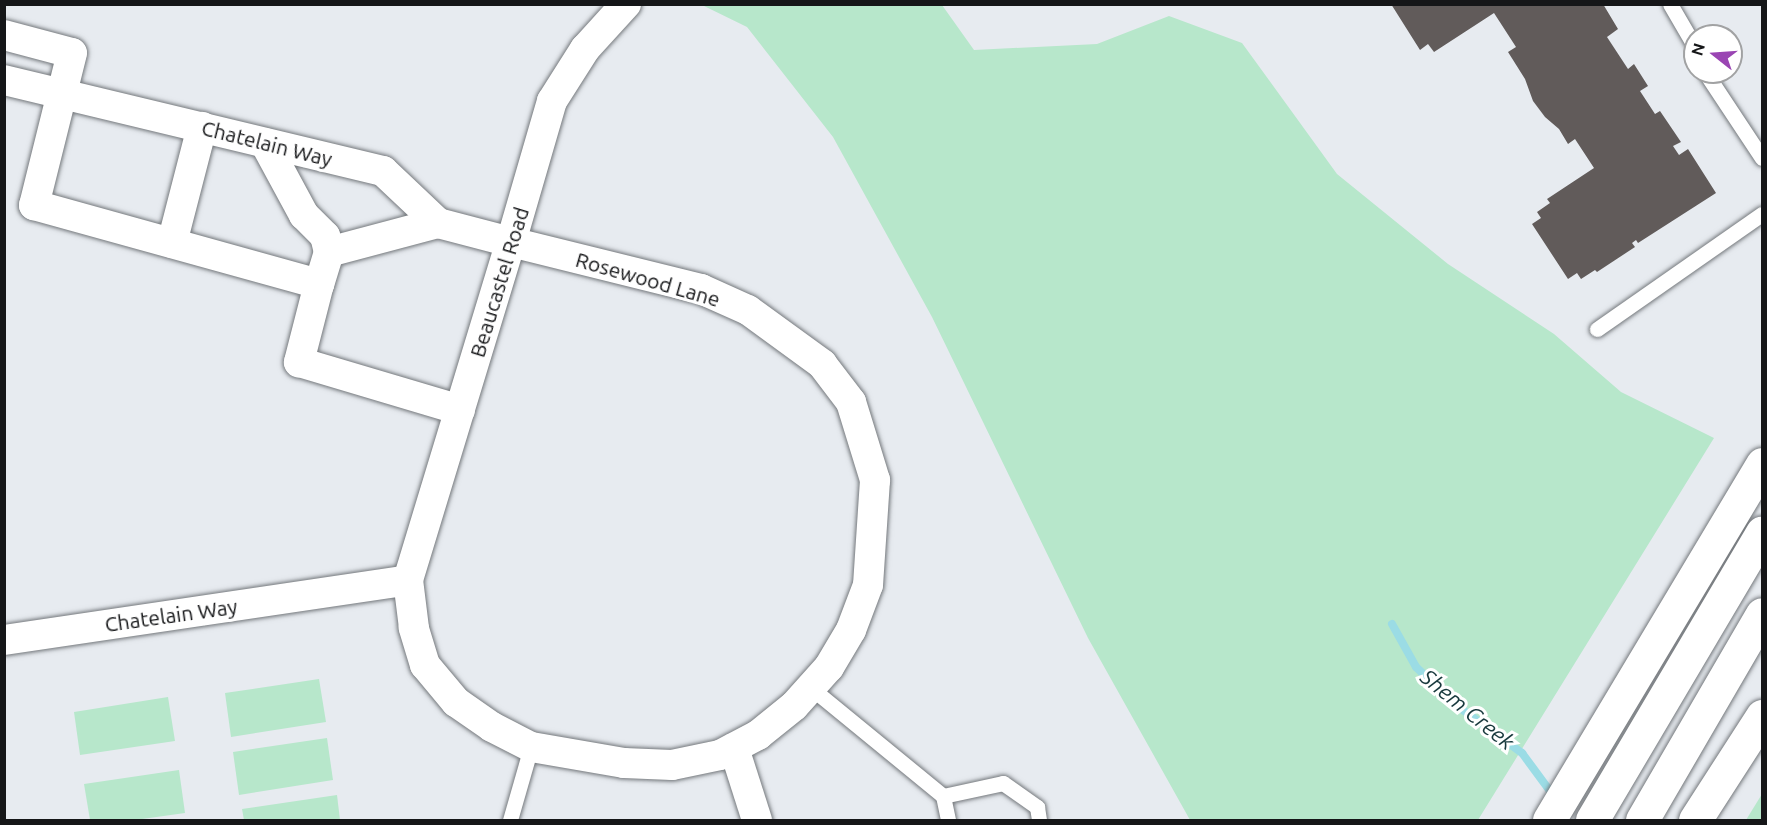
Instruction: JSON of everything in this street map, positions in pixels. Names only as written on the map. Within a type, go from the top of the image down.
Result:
[{"type":"highway","points":[[1549,820],[1762,464]]},
{"type":"highway","points":[[1592,820],[1762,533]]},
{"type":"highway","points":[[1642,820],[1762,614]]},
{"type":"highway","points":[[1695,820],[1762,716]]},
{"type":"street","name":"Beaucastel Road","points":[[408,580],[552,101],[585,49],[626,4]]},
{"type":"street","points":[[4,35],[72,53],[34,205],[318,284]]},
{"type":"street","name":"Chatelain Way","points":[[4,80],[383,171],[438,223],[511,242]]},
{"type":"street","points":[[172,243],[202,128]]},
{"type":"street","points":[[265,143],[304,215],[322,230],[329,252],[318,284],[299,362],[460,410]]},
{"type":"street","points":[[329,252],[438,223]]},
{"type":"street","name":"Rosewood Lane","points":[[408,580],[414,628],[425,665],[456,702],[492,727],[531,747],[624,763],[672,765],[720,755],[758,735],[794,706],[829,667],[851,630],[868,585],[875,480],[851,402],[822,364],[748,310],[701,289],[511,242]]},
{"type":"street","name":"Chatelain Way","points":[[4,640],[408,580]]},
{"type":"street","points":[[734,748],[757,820]]},
{"type":"lane","points":[[1670,4],[1683,26]]},
{"type":"lane","points":[[1713,84],[1762,159]]},
{"type":"lane","points":[[1597,329],[1762,214]]},
{"type":"lane","points":[[810,687],[943,796],[948,820]]},
{"type":"lane","points":[[510,820],[531,747]]},
{"type":"lane","points":[[943,796],[1003,783],[1037,807],[1039,820]]},
{"type":"green space","points":[[702,5],[942,5],[974,50],[1097,44],[1169,16],[1242,43],[1337,174],[1448,264],[1554,334],[1621,392],[1714,438],[1478,820],[1190,820],[1088,638],[932,317],[833,137],[747,27]]},
{"type":"green space","points":[[319,679],[326,722],[231,737],[225,693]]},
{"type":"green space","points":[[168,697],[175,741],[80,755],[74,712]]},
{"type":"green space","points":[[327,738],[333,780],[239,795],[233,752]]},
{"type":"green space","points":[[179,770],[185,813],[135,820],[90,820],[84,784]]},
{"type":"green space","points":[[1762,794],[1762,820],[1746,820]]},
{"type":"green space","points":[[337,795],[340,820],[244,820],[242,809]]},
{"type":"building","points":[[1391,4],[1603,4],[1618,29],[1607,37],[1628,69],[1634,64],[1648,86],[1640,91],[1655,114],[1660,111],[1681,142],[1673,146],[1679,155],[1688,149],[1716,193],[1638,243],[1636,240],[1632,243],[1635,247],[1597,272],[1595,270],[1581,279],[1577,273],[1568,279],[1532,224],[1541,218],[1537,212],[1550,203],[1547,199],[1594,168],[1575,139],[1568,144],[1559,129],[1545,117],[1533,101],[1525,79],[1508,52],[1516,47],[1494,13],[1434,52],[1428,44],[1420,50]]},
{"type":"waterway","name":"Shem Creek","points":[[1392,624],[1416,667],[1456,705],[1522,753],[1550,791]]}]
